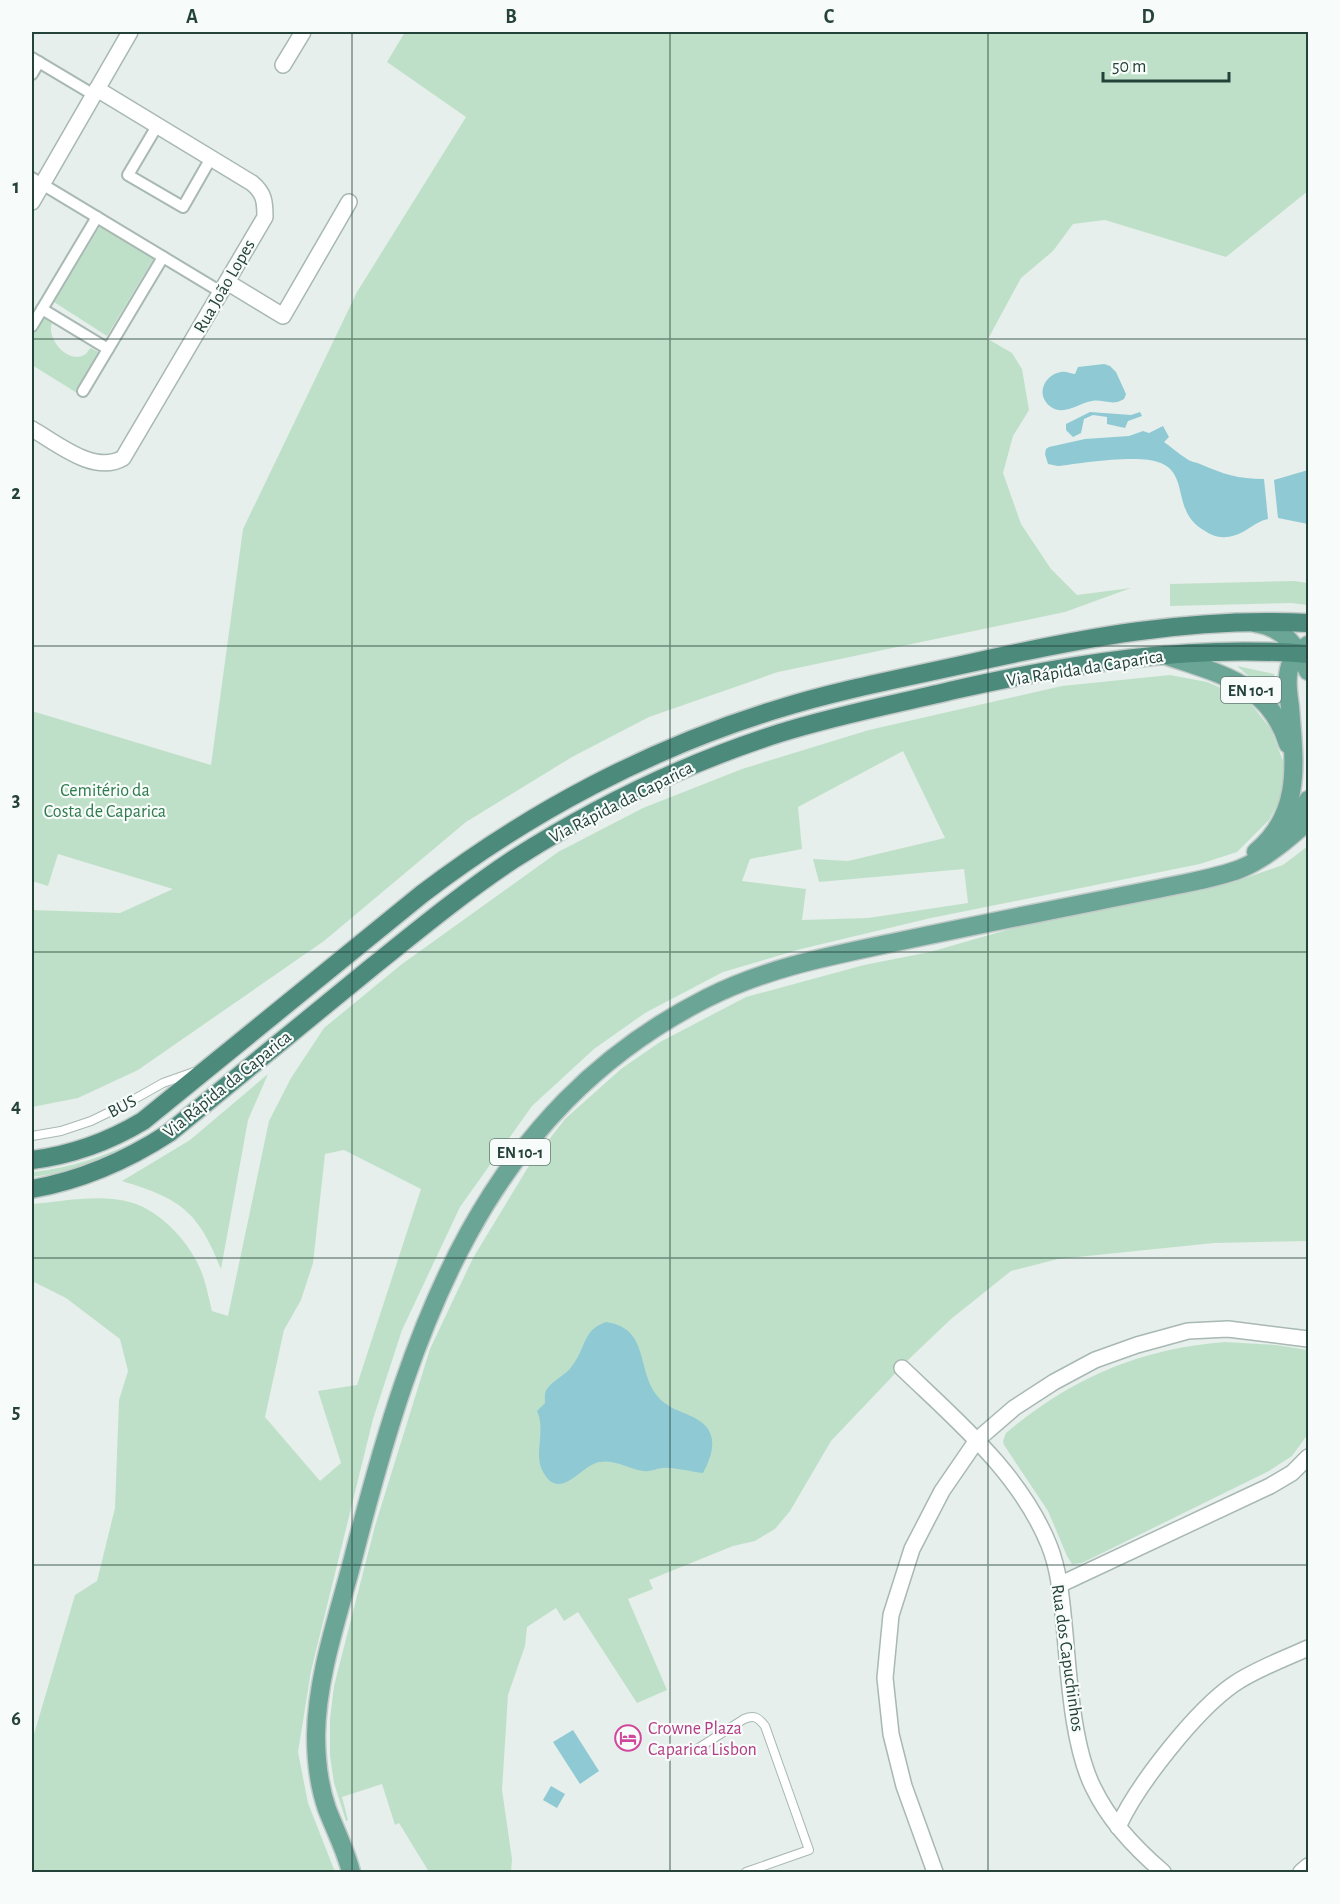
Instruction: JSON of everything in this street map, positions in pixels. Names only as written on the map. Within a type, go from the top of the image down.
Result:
[{"type":"highway","name":"Via Rápida da Caparica","points":[[32,1160],[77,1151],[118,1135],[156,1112],[414,901],[464,863],[564,801],[664,751],[743,720],[836,693],[1040,647],[1166,626],[1227,621],[1308,623]]},
{"type":"highway","name":"Via Rápida da Caparica","points":[[32,1189],[101,1170],[169,1133],[480,882],[565,828],[663,778],[763,739],[860,711],[1062,668],[1165,655],[1305,650]]},
{"type":"main road","points":[[1227,621],[1249,622],[1271,627],[1305,650],[1308,671]]},
{"type":"main road","name":"EN 10-1","points":[[1207,879],[1239,865],[1269,840],[1287,812],[1291,798],[1293,771],[1288,677],[1292,662],[1305,650]]},
{"type":"main road","name":"EN 10-1","points":[[1165,655],[1226,675],[1258,697],[1274,716],[1286,738],[1293,771]]},
{"type":"main road","name":"EN 10-1","points":[[1288,677],[1300,719],[1303,746],[1308,754]]},
{"type":"main road","name":"EN 10-1","points":[[1268,854],[1294,826],[1308,800]]},
{"type":"main road","name":"EN 10-1","points":[[352,1870],[326,1805],[319,1776],[316,1747],[320,1695],[330,1649],[374,1478],[413,1353],[436,1300],[477,1218],[504,1175],[537,1130],[590,1076],[646,1033],[703,1000],[757,977],[809,961],[1207,879],[1239,869],[1268,854],[1308,820]]},
{"type":"street","points":[[32,202],[37,181],[95,92],[130,32]]},
{"type":"street","points":[[283,65],[303,32]]},
{"type":"street","points":[[32,75],[35,60],[95,92]]},
{"type":"street","name":"Rua João Lopes","points":[[32,429],[92,462],[108,463],[123,458],[265,217],[265,202],[261,191],[158,126],[95,92]]},
{"type":"street","points":[[158,126],[128,175],[183,207],[211,158]]},
{"type":"street","points":[[37,181],[163,257],[283,316],[349,202]]},
{"type":"street","points":[[32,326],[97,217]]},
{"type":"street","points":[[83,391],[163,257]]},
{"type":"street","points":[[42,309],[108,349]]},
{"type":"street","points":[[935,1872],[904,1786],[891,1734],[885,1678],[891,1615],[912,1549],[942,1491],[976,1440],[1014,1408],[1054,1382],[1095,1360],[1137,1345],[1188,1331],[1228,1329],[1308,1339]]},
{"type":"street","name":"Rua dos Capuchinhos","points":[[902,1368],[976,1440],[1008,1478],[1035,1516],[1050,1546],[1059,1585],[1071,1697],[1083,1761],[1094,1790],[1119,1827],[1141,1853],[1163,1872]]},
{"type":"street","points":[[1059,1585],[1270,1486],[1292,1473],[1308,1457]]},
{"type":"street","points":[[1119,1827],[1127,1809],[1180,1735],[1212,1704],[1233,1685],[1249,1675],[1308,1648]]},
{"type":"street","points":[[1301,1872],[1308,1866]]},
{"type":"lane","name":"BUS","points":[[32,1136],[61,1131],[91,1121],[163,1083],[209,1067]]},
{"type":"lane","points":[[697,1749],[751,1716],[759,1718],[765,1726],[809,1850],[746,1872]]},
{"type":"green space","name":"Cemitério da Costa de Caparica","points":[[405,32],[1308,32],[1308,191],[1226,257],[1105,220],[1073,224],[1053,251],[1021,278],[988,339],[1012,353],[1022,369],[1029,410],[1013,436],[1003,473],[1021,524],[1051,569],[1077,595],[1131,588],[1065,612],[778,672],[649,717],[572,757],[466,822],[324,941],[138,1070],[78,1098],[32,1107],[32,910],[120,913],[173,889],[58,854],[48,886],[32,881],[32,711],[211,765],[243,529],[357,292],[466,117],[387,62]]},
{"type":"green space","points":[[103,221],[157,253],[107,336],[54,302]]},
{"type":"green space","points":[[42,317],[52,323],[52,336],[65,353],[77,357],[85,354],[91,348],[100,353],[77,393],[32,365],[32,335]]},
{"type":"green space","points":[[1294,581],[1308,583],[1308,605],[1291,603],[1170,606],[1170,584]]},
{"type":"green space","points":[[1237,666],[1274,674],[1279,703]]},
{"type":"green space","points":[[1170,675],[1207,682],[1247,699],[1271,729],[1283,761],[1284,793],[1269,820],[1237,852],[1200,864],[931,918],[801,949],[723,972],[645,1013],[594,1049],[532,1106],[460,1207],[402,1330],[373,1419],[311,1671],[298,1752],[308,1803],[335,1872],[32,1872],[32,1741],[75,1595],[97,1581],[115,1508],[119,1400],[128,1371],[120,1339],[66,1298],[32,1281],[32,1204],[109,1199],[133,1203],[153,1212],[170,1226],[192,1253],[202,1274],[212,1311],[228,1316],[269,1121],[291,1078],[324,1028],[402,964],[558,852],[643,808],[742,769],[869,730],[1062,686]],"holes":[[[903,751],[945,838],[848,861],[813,859],[819,882],[964,869],[968,903],[868,918],[802,920],[806,889],[742,881],[750,859],[802,849],[798,807]],[[344,1150],[421,1189],[357,1385],[318,1391],[341,1463],[320,1481],[265,1417],[284,1330],[301,1300],[313,1263],[325,1154]]]},
{"type":"green space","points":[[1308,846],[1308,1241],[1214,1243],[1058,1259],[1011,1271],[951,1319],[907,1361],[831,1441],[790,1511],[775,1529],[755,1541],[733,1546],[649,1580],[653,1589],[628,1599],[667,1690],[637,1703],[578,1612],[564,1621],[556,1608],[527,1627],[525,1646],[508,1695],[502,1790],[512,1859],[511,1872],[429,1872],[399,1823],[395,1825],[382,1784],[342,1797],[348,1820],[346,1821],[334,1783],[330,1756],[330,1719],[334,1686],[375,1526],[430,1349],[473,1258],[530,1164],[565,1119],[621,1069],[660,1042],[746,997],[864,965],[930,952],[1017,927],[1234,882],[1283,865]]},
{"type":"green space","points":[[268,1074],[248,1120],[221,1269],[204,1233],[185,1210],[159,1194],[122,1181],[190,1140]]},
{"type":"green space","points":[[142,1138],[89,1164],[32,1177],[32,1172],[61,1168],[89,1160]]},
{"type":"green space","points":[[1225,1342],[1276,1345],[1308,1350],[1308,1434],[1292,1456],[1269,1471],[1082,1563],[1072,1564],[1048,1511],[1004,1445],[1006,1433],[1056,1397],[1108,1370],[1163,1351]]},
{"type":"water","points":[[1104,364],[1116,372],[1126,394],[1123,400],[1117,402],[1092,401],[1061,410],[1051,407],[1043,397],[1046,381],[1055,374],[1065,372],[1075,374],[1078,367]]},
{"type":"water","points":[[1090,412],[1131,415],[1140,412],[1142,416],[1128,421],[1125,428],[1107,424],[1107,417],[1093,415],[1084,419],[1081,433],[1073,437],[1066,430],[1066,424]]},
{"type":"water","points":[[1163,426],[1169,437],[1164,442],[1189,460],[1231,475],[1264,479],[1268,519],[1232,536],[1215,536],[1195,523],[1188,515],[1176,477],[1163,464],[1141,459],[1127,459],[1058,466],[1048,464],[1045,454],[1049,447],[1085,439],[1129,436],[1143,431],[1149,433]]},
{"type":"water","points":[[1308,470],[1308,524],[1278,518],[1274,480]]},
{"type":"water","points":[[606,1322],[629,1332],[635,1340],[649,1382],[661,1400],[697,1419],[708,1429],[712,1446],[703,1473],[667,1468],[644,1471],[605,1461],[592,1465],[570,1480],[555,1484],[542,1470],[539,1456],[540,1426],[537,1411],[545,1403],[547,1389],[572,1366],[588,1335],[598,1325]]},
{"type":"water","points":[[573,1730],[599,1771],[580,1784],[553,1742]]},
{"type":"water","points":[[551,1786],[565,1794],[557,1808],[543,1800]]},
{"type":"place","name":"Crowne Plaza Caparica Lisbon","points":[[628,1738]]}]
